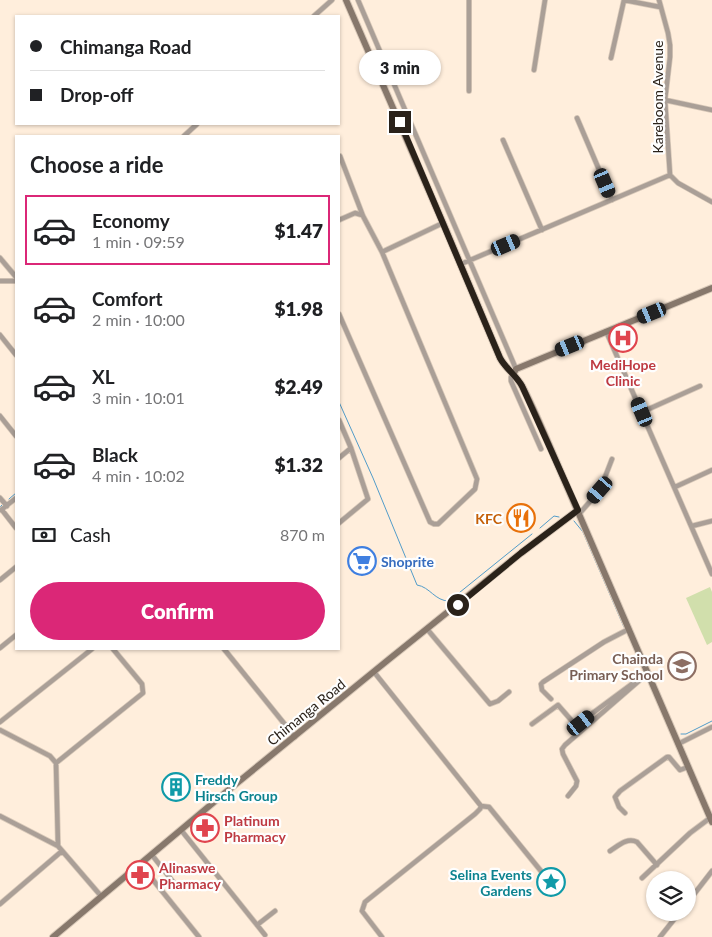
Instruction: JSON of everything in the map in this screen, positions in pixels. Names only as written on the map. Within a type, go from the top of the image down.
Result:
[{"type":"main road","points":[[346,0],[500,358],[505,366],[515,371],[522,386],[579,512],[711,820]]},
{"type":"main road","points":[[515,371],[606,331],[712,288]]},
{"type":"main road","name":"Chimanga Road","points":[[53,937],[61,934],[101,896],[521,553],[579,512]]},
{"type":"street","points":[[315,15],[332,0]]},
{"type":"street","points":[[358,0],[410,119],[515,371],[511,381],[541,449]]},
{"type":"street","points":[[469,0],[469,91]]},
{"type":"street","points":[[534,70],[545,0]]},
{"type":"street","points":[[611,58],[624,0],[660,7]]},
{"type":"street","name":"Kareboom Avenue","points":[[659,0],[670,45],[666,100],[670,175]]},
{"type":"street","points":[[666,100],[712,110]]},
{"type":"street","points":[[577,118],[612,200]]},
{"type":"street","points":[[400,122],[410,119]]},
{"type":"street","points":[[185,135],[196,125]]},
{"type":"street","points":[[503,140],[542,230]]},
{"type":"street","points":[[340,156],[363,216],[382,252],[477,479],[476,489],[438,524],[430,522],[340,316]]},
{"type":"street","points":[[461,264],[670,175],[678,183],[712,202]]},
{"type":"street","points":[[340,220],[355,213],[363,216]]},
{"type":"street","points":[[382,252],[443,223]]},
{"type":"street","points":[[0,258],[15,275]]},
{"type":"street","points":[[0,282],[15,281]]},
{"type":"street","points":[[606,331],[712,574]]},
{"type":"street","points":[[0,335],[15,354]]},
{"type":"street","points":[[642,412],[700,386]]},
{"type":"street","points":[[0,416],[15,435]]},
{"type":"street","points":[[340,422],[351,448],[368,499],[340,522]]},
{"type":"street","points":[[340,457],[351,448]]},
{"type":"street","points":[[579,512],[600,490],[612,458]]},
{"type":"street","points":[[675,487],[712,470]]},
{"type":"street","points":[[0,498],[6,506]]},
{"type":"street","points":[[15,499],[1,510],[15,527]]},
{"type":"street","points":[[692,526],[712,521]]},
{"type":"street","points":[[0,580],[15,569]]},
{"type":"street","points":[[427,629],[490,704],[498,701],[509,692]]},
{"type":"street","points":[[551,699],[542,690],[541,684],[604,642],[629,629]]},
{"type":"street","points":[[0,648],[15,636]]},
{"type":"street","points":[[0,722],[91,650]]},
{"type":"street","points":[[56,763],[143,693],[142,684],[114,650]]},
{"type":"street","points":[[225,650],[295,737]]},
{"type":"street","points":[[374,672],[481,806],[489,807],[545,876]]},
{"type":"street","points":[[568,796],[576,786],[577,780],[562,749],[648,673]]},
{"type":"street","points":[[532,724],[558,705],[572,721],[578,724],[632,683],[640,680]]},
{"type":"street","points":[[678,744],[712,727]]},
{"type":"street","points":[[0,730],[50,756],[56,763],[58,846]]},
{"type":"street","points":[[625,813],[619,807],[615,797],[620,791],[667,757],[672,759],[680,770],[688,767]]},
{"type":"street","points":[[382,937],[362,911],[364,902],[480,810],[481,806]]},
{"type":"street","points":[[0,816],[58,846],[101,896]]},
{"type":"street","points":[[642,878],[690,833],[711,820]]},
{"type":"street","points":[[181,830],[265,935]]},
{"type":"street","points":[[610,851],[633,840],[637,842],[657,865]]},
{"type":"street","points":[[0,904],[62,851]]},
{"type":"street","points":[[152,855],[174,883]]},
{"type":"street","points":[[140,865],[199,937]]},
{"type":"street","points":[[696,892],[712,871]]},
{"type":"street","points":[[257,925],[275,911]]},
{"type":"street","points":[[660,937],[673,921]]},
{"type":"green space","points":[[710,587],[712,592],[712,642],[707,645],[686,598]]},
{"type":"waterway","points":[[340,404],[417,585],[426,588],[440,599],[449,601],[532,534]]},
{"type":"waterway","points":[[9,499],[15,494]]},
{"type":"waterway","points":[[540,528],[554,516],[559,517]]},
{"type":"waterway","points":[[574,521],[583,532],[624,627]]},
{"type":"waterway","points":[[681,734],[686,734],[712,721]]},
{"type":"place","name":"MediHope Clinic","points":[[623,338]]},
{"type":"place","name":"KFC","points":[[521,518]]},
{"type":"place","name":"Shoprite","points":[[362,561]]},
{"type":"place","name":"Chainda Primary School","points":[[682,666]]},
{"type":"place","name":"Freddy Hirsch Group","points":[[176,787]]},
{"type":"place","name":"Platinum Pharmacy","points":[[205,828]]},
{"type":"place","name":"Alinaswe Pharmacy","points":[[140,875]]},
{"type":"place","name":"Selina Events Gardens","points":[[551,882]]},
{"type":"route","points":[[400,122],[500,358],[505,366],[514,373],[522,386],[578,510],[521,553],[458,605]]}]
